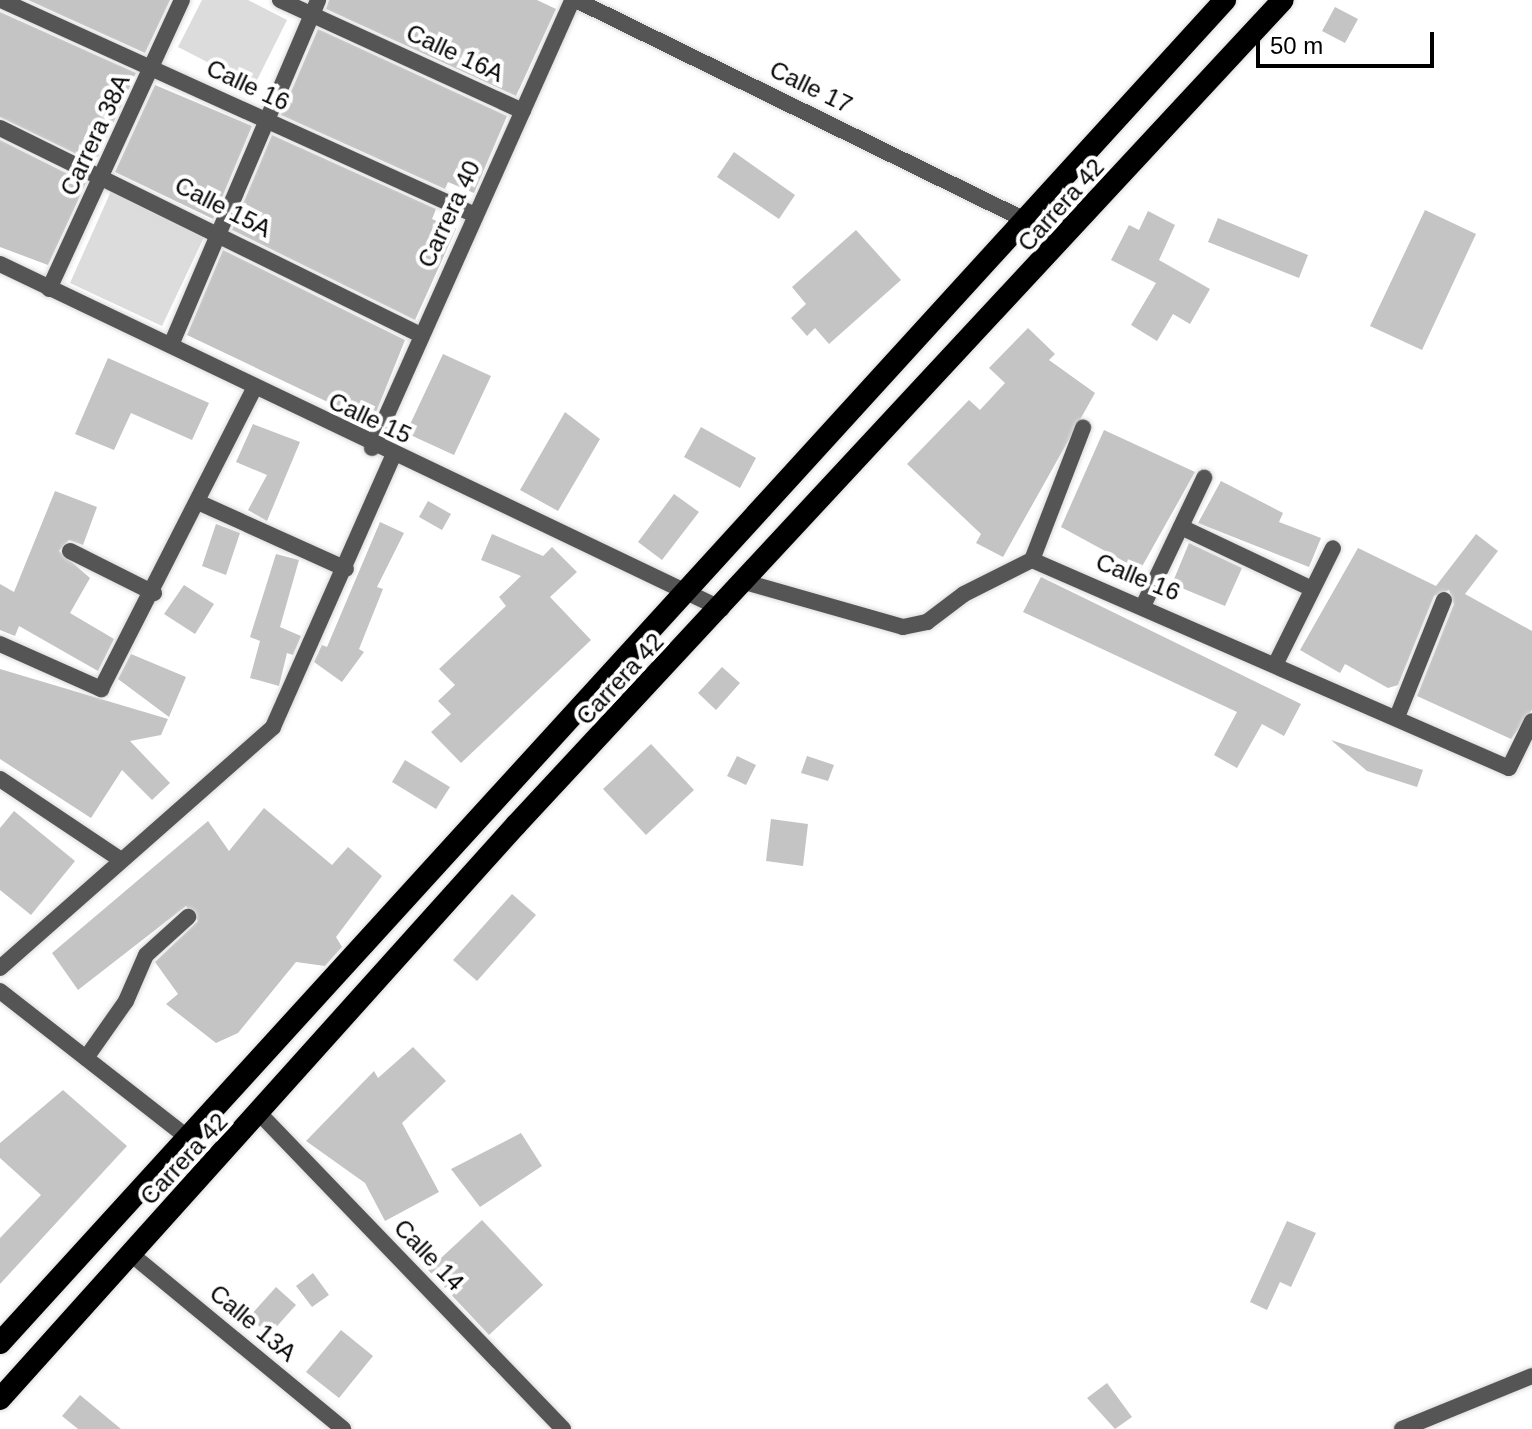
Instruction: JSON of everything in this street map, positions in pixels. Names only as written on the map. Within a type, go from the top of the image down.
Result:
[{"type":"highway","name":"Carrera 42","points":[[0,1343],[680,593],[1225,0]]},
{"type":"highway","name":"Carrera 42","points":[[0,1399],[260,1114],[516,825],[722,609],[1283,0]]},
{"type":"street","name":"Calle 16","points":[[1,0],[475,215]]},
{"type":"street","name":"Carrera 38A","points":[[49,289],[182,0]]},
{"type":"street","name":"Calle 16A","points":[[280,0],[315,6],[523,111]]},
{"type":"street","name":"Carrera 40","points":[[372,448],[420,335],[574,0]]},
{"type":"street","name":"Calle 17","points":[[574,0],[1024,219]]},
{"type":"street","points":[[171,345],[315,6]]},
{"type":"street","name":"Calle 15A","points":[[0,128],[104,174],[420,335]]},
{"type":"street","name":"Calle 15","points":[[0,264],[171,345],[372,448],[680,593],[722,609]]},
{"type":"street","points":[[0,644],[101,689],[200,503],[254,389]]},
{"type":"street","points":[[745,582],[903,627],[927,622],[964,594],[1032,560],[1083,428]]},
{"type":"street","points":[[0,968],[273,727],[346,569],[393,456]]},
{"type":"street","points":[[1144,604],[1204,478]]},
{"type":"street","points":[[200,503],[346,569]]},
{"type":"street","points":[[1181,527],[1310,588]]},
{"type":"street","points":[[1276,663],[1310,588],[1333,548]]},
{"type":"street","points":[[70,551],[154,593]]},
{"type":"street","name":"Calle 16","points":[[1032,560],[1144,604],[1509,768],[1532,721]]},
{"type":"street","points":[[1397,717],[1444,600]]},
{"type":"street","points":[[0,779],[121,860]]},
{"type":"street","points":[[86,1058],[126,1001],[146,955],[188,917]]},
{"type":"street","points":[[0,991],[188,1138]]},
{"type":"street","name":"Calle 14","points":[[260,1114],[563,1429]]},
{"type":"street","name":"Calle 13A","points":[[131,1254],[343,1429]]},
{"type":"street","points":[[1402,1429],[1532,1376]]},
{"type":"shaded area","points":[[202,0],[248,0],[287,20],[254,86],[178,47]]},
{"type":"shaded area","points":[[112,189],[206,233],[162,326],[70,283]]},
{"type":"building","points":[[28,0],[170,0],[145,53]]},
{"type":"building","points":[[329,0],[537,0],[556,9],[516,96],[326,9]]},
{"type":"building","points":[[1335,7],[1358,19],[1345,43],[1322,31]]},
{"type":"building","points":[[0,12],[136,73],[95,163],[0,117]]},
{"type":"building","points":[[318,29],[507,116],[474,193],[448,182],[445,189],[281,115]]},
{"type":"building","points":[[155,85],[252,126],[213,219],[115,172]]},
{"type":"building","points":[[272,135],[436,209],[432,219],[456,229],[415,320],[232,230]]},
{"type":"building","points":[[0,140],[86,183],[48,265],[0,247]]},
{"type":"building","points":[[734,152],[795,195],[779,219],[717,177]]},
{"type":"building","points":[[1425,210],[1476,234],[1422,350],[1370,326]]},
{"type":"building","points":[[1148,211],[1175,225],[1159,260],[1210,289],[1190,324],[1173,314],[1157,341],[1131,325],[1156,283],[1111,260],[1129,225],[1139,230]]},
{"type":"building","points":[[1218,218],[1308,255],[1299,278],[1208,242]]},
{"type":"building","points":[[856,230],[901,280],[829,344],[815,328],[807,336],[791,318],[806,304],[792,287]]},
{"type":"building","points":[[223,250],[405,340],[375,415],[357,407],[353,414],[187,335]]},
{"type":"building","points":[[1028,328],[1055,354],[1049,360],[1095,393],[1003,557],[976,543],[981,534],[907,464],[969,400],[980,410],[1005,383],[989,368]]},
{"type":"building","points":[[443,354],[491,376],[454,455],[406,433]]},
{"type":"building","points":[[108,358],[209,403],[192,440],[131,413],[114,450],[75,434]]},
{"type":"building","points":[[565,412],[600,439],[558,511],[520,490]]},
{"type":"building","points":[[253,424],[300,442],[267,521],[248,510],[267,475],[236,462]]},
{"type":"building","points":[[701,427],[756,458],[740,488],[684,457]]},
{"type":"building","points":[[1104,430],[1195,472],[1140,570],[1061,527]]},
{"type":"building","points":[[1221,481],[1283,513],[1279,522],[1321,538],[1309,567],[1198,523]]},
{"type":"building","points":[[55,491],[97,507],[83,545],[69,540],[59,551],[90,578],[70,613],[114,639],[98,671],[19,626],[15,636],[0,630],[0,584],[14,592]]},
{"type":"building","points":[[674,494],[699,512],[662,560],[638,542]]},
{"type":"building","points":[[428,501],[451,514],[442,530],[419,517]]},
{"type":"building","points":[[380,522],[404,533],[377,587],[383,589],[359,649],[364,652],[342,682],[314,662],[322,645],[327,647]]},
{"type":"building","points":[[216,524],[240,533],[226,575],[202,566]]},
{"type":"building","points":[[492,534],[543,556],[552,547],[577,572],[550,597],[591,640],[461,763],[431,732],[451,714],[438,701],[455,685],[439,669],[506,606],[499,597],[521,576],[481,560]]},
{"type":"building","points":[[1476,534],[1498,551],[1465,594],[1532,631],[1532,710],[1511,739],[1417,696],[1454,604],[1449,590],[1434,596],[1398,685],[1388,688],[1345,664],[1340,673],[1300,650],[1358,548],[1436,586]]},
{"type":"building","points":[[1189,543],[1242,568],[1225,606],[1172,584]]},
{"type":"building","points":[[276,554],[299,560],[280,627],[301,636],[293,655],[287,653],[279,686],[250,678],[260,641],[250,637]]},
{"type":"building","points":[[1041,577],[1301,704],[1284,736],[1262,724],[1237,768],[1214,755],[1237,712],[1023,612]]},
{"type":"building","points":[[184,585],[214,604],[195,634],[164,614]]},
{"type":"building","points":[[131,654],[186,677],[169,717],[118,679]]},
{"type":"building","points":[[722,667],[740,683],[716,710],[698,693]]},
{"type":"building","points":[[0,669],[168,719],[161,735],[130,741],[170,783],[152,800],[122,770],[91,818],[0,759]]},
{"type":"building","points":[[1331,740],[1423,770],[1417,787],[1367,771]]},
{"type":"building","points":[[651,744],[694,790],[646,835],[603,789]]},
{"type":"building","points":[[737,756],[756,765],[746,785],[727,776]]},
{"type":"building","points":[[807,756],[834,765],[828,781],[801,773]]},
{"type":"building","points":[[405,760],[450,787],[436,809],[392,782]]},
{"type":"building","points":[[264,808],[332,865],[348,847],[382,876],[336,937],[342,947],[325,966],[296,962],[238,1033],[216,1043],[166,1004],[178,994],[155,962],[198,921],[186,906],[78,990],[52,953],[208,821],[229,851]]},
{"type":"building","points":[[14,811],[75,861],[31,915],[0,890],[0,828]]},
{"type":"building","points":[[771,819],[808,824],[803,866],[766,861]]},
{"type":"building","points":[[512,894],[536,915],[477,981],[453,960]]},
{"type":"building","points":[[413,1047],[446,1081],[402,1123],[439,1192],[385,1221],[365,1183],[306,1141],[374,1071],[378,1078]]},
{"type":"building","points":[[63,1090],[127,1146],[0,1284],[0,1238],[41,1195],[0,1158],[0,1143]]},
{"type":"building","points":[[521,1133],[542,1166],[480,1207],[451,1169]]},
{"type":"building","points":[[482,1220],[543,1285],[489,1335],[428,1270]]},
{"type":"building","points":[[1287,1221],[1316,1233],[1291,1287],[1280,1282],[1267,1310],[1250,1302]]},
{"type":"building","points":[[313,1273],[329,1295],[312,1307],[296,1286]]},
{"type":"building","points":[[276,1287],[296,1305],[269,1335],[249,1317]]},
{"type":"building","points":[[341,1330],[373,1356],[339,1398],[306,1372]]},
{"type":"building","points":[[1107,1383],[1132,1417],[1115,1429],[1087,1398]]},
{"type":"building","points":[[80,1395],[121,1429],[78,1429],[62,1416]]}]
